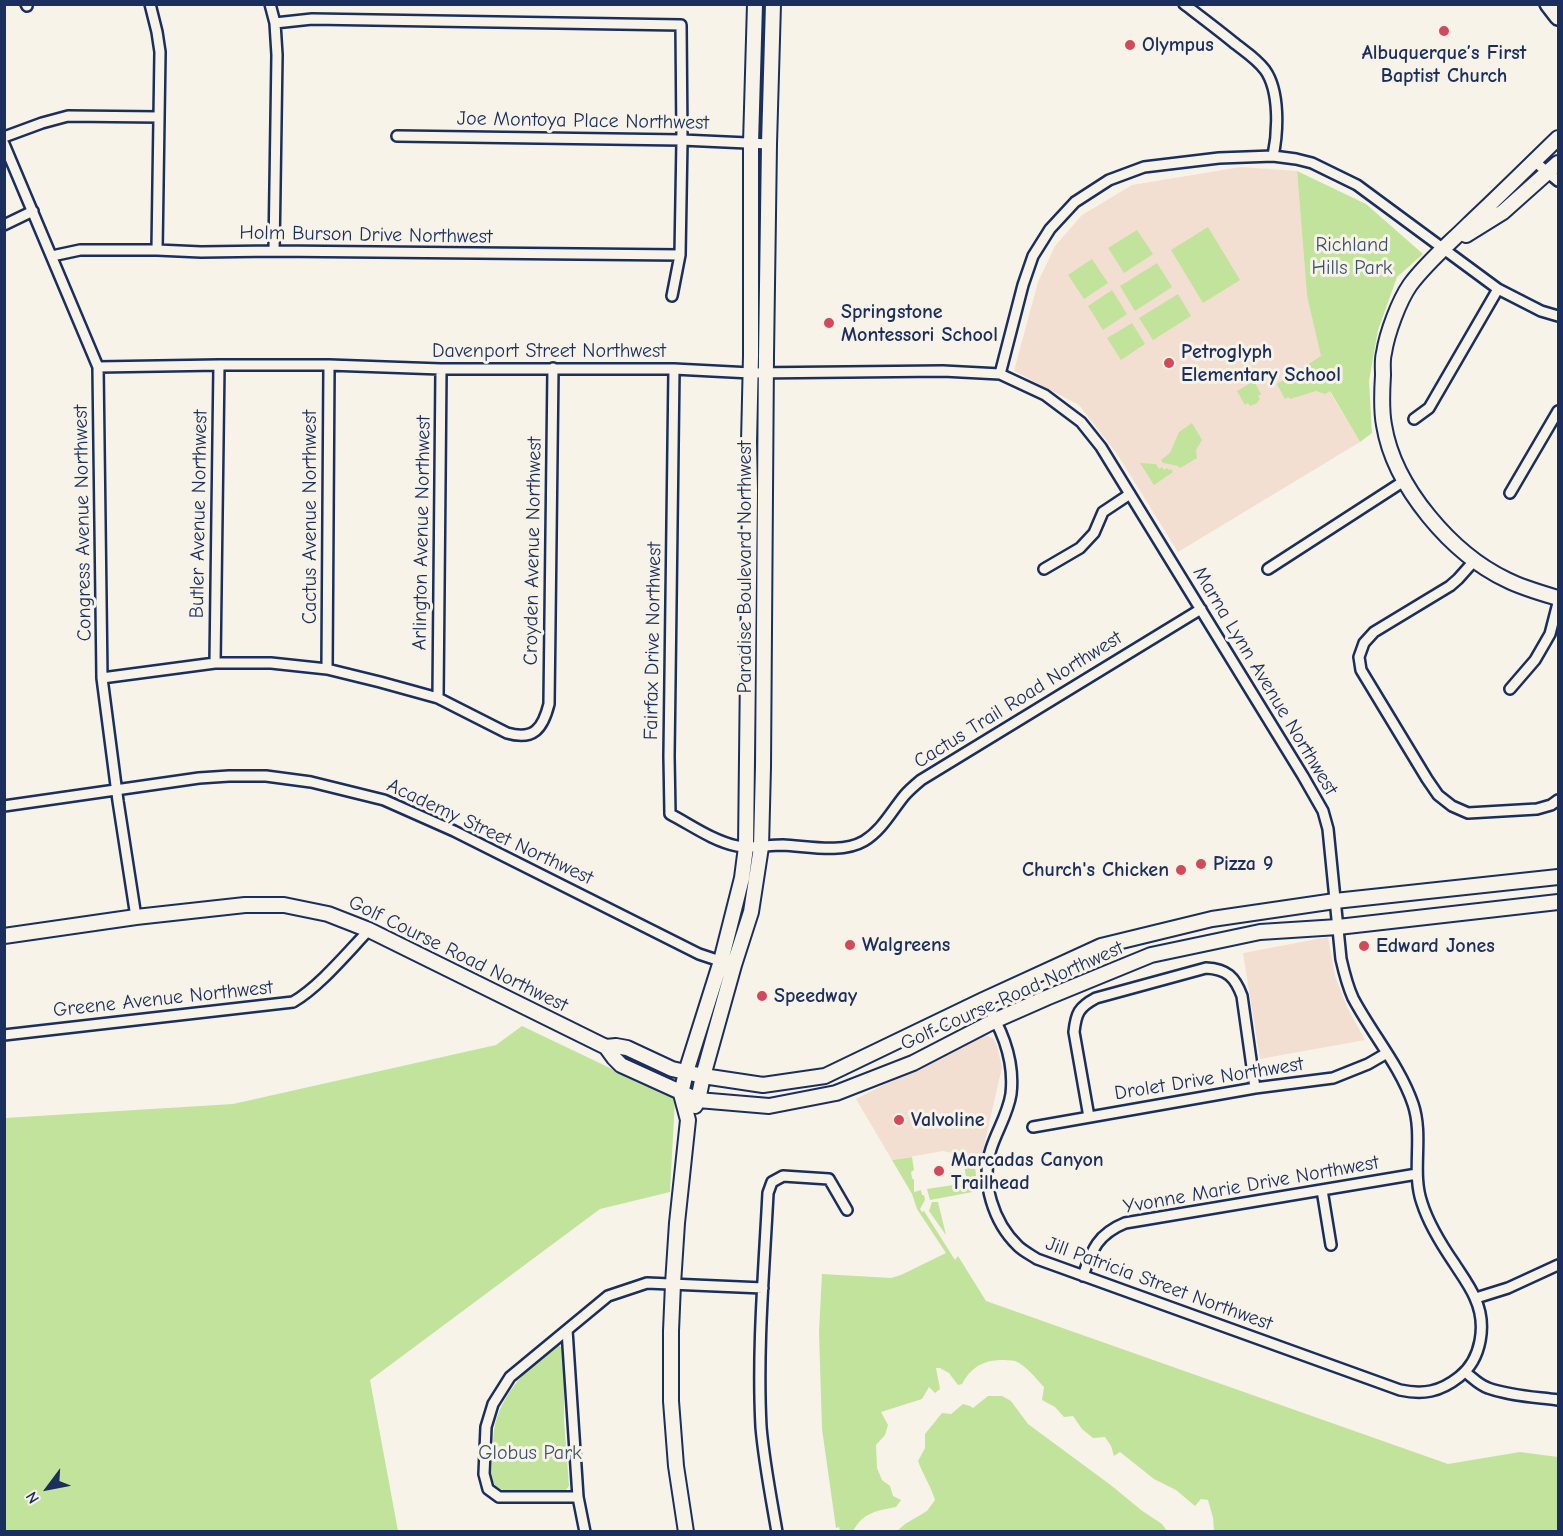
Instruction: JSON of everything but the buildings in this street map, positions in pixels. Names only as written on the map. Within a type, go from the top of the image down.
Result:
[{"type":"main road","points":[[1548,4],[1558,17]]},
{"type":"street","points":[[150,4],[160,52],[157,250]]},
{"type":"street","points":[[270,4],[275,23],[277,55],[274,251]]},
{"type":"street","name":"Paradise Boulevard Northwest","points":[[686,1532],[676,1466],[671,1401],[673,1284],[688,1120],[681,1094],[686,1072],[728,963],[752,912],[761,847],[763,651],[774,642],[763,634],[765,488],[758,372],[751,143],[755,4]]},
{"type":"street","name":"Paradise Boulevard Northwest","points":[[688,1120],[698,1101],[728,963],[746,847],[749,442],[758,372],[769,144],[772,4]]},
{"type":"street","points":[[1185,4],[1256,59],[1266,72],[1276,97],[1276,141],[1273,156]]},
{"type":"street","points":[[275,23],[312,19],[681,25],[680,255],[672,296]]},
{"type":"street","points":[[4,137],[68,116],[159,117]]},
{"type":"street","name":"Joe Montoya Place Northwest","points":[[397,136],[682,140],[769,144]]},
{"type":"street","points":[[1558,138],[1444,249],[1410,286],[1395,315],[1384,352],[1382,388],[1384,425],[1391,451],[1404,481],[1423,510],[1474,561],[1507,580],[1558,598]]},
{"type":"street","name":"Congress Avenue Northwest","points":[[4,144],[98,367],[102,678],[116,790],[136,917]]},
{"type":"street","points":[[1000,374],[1023,285],[1033,256],[1050,229],[1075,202],[1110,180],[1144,167],[1219,158],[1273,156],[1312,163],[1354,184],[1498,289],[1541,311],[1558,316]]},
{"type":"street","points":[[1444,249],[1503,212],[1555,172],[1534,161]]},
{"type":"street","points":[[4,225],[33,212]]},
{"type":"street","name":"Holm Burson Drive Northwest","points":[[52,256],[80,250],[680,255]]},
{"type":"street","points":[[1414,419],[1429,408],[1498,289]]},
{"type":"street","name":"Butler Avenue Northwest","points":[[215,663],[219,365]]},
{"type":"street","name":"Davenport Street Northwest","points":[[98,367],[329,365],[441,369],[943,371],[1000,374]]},
{"type":"street","name":"Cactus Avenue Northwest","points":[[327,669],[329,365]]},
{"type":"street","name":"Croyden Avenue Northwest","points":[[438,698],[516,736],[527,735],[536,730],[545,720],[549,704],[553,368]]},
{"type":"street","name":"Arlington Avenue Northwest","points":[[438,698],[441,369]]},
{"type":"street","name":"Fairfax Drive Northwest","points":[[675,369],[670,814],[711,836],[735,845],[761,847]]},
{"type":"street","name":"Marna Lynn Avenue Northwest","points":[[1000,374],[1046,395],[1081,422],[1101,447],[1323,811],[1328,829],[1341,959],[1346,979],[1364,1016],[1404,1082],[1414,1106],[1418,1132],[1419,1195],[1428,1222],[1476,1298]]},
{"type":"street","points":[[1510,493],[1558,411]]},
{"type":"street","points":[[749,442],[757,478],[765,488]]},
{"type":"street","points":[[1268,568],[1404,481]]},
{"type":"street","points":[[1044,569],[1080,548],[1094,533],[1103,512],[1130,494]]},
{"type":"street","points":[[1474,561],[1450,586],[1374,632],[1364,643],[1359,657],[1360,669],[1438,795],[1452,806],[1468,813],[1537,809],[1551,805],[1558,800]]},
{"type":"street","points":[[1510,689],[1535,660],[1550,634],[1558,603]]},
{"type":"street","name":"Cactus Trail Road Northwest","points":[[761,847],[781,845],[846,847],[863,842],[880,828],[906,794],[921,780],[1200,609]]},
{"type":"street","points":[[748,617],[763,634]]},
{"type":"street","points":[[748,665],[763,651]]},
{"type":"street","points":[[102,678],[215,663],[271,663],[327,669],[438,698]]},
{"type":"street","points":[[747,732],[763,711]]},
{"type":"street","name":"Academy Street Northwest","points":[[4,806],[199,778],[266,776],[311,782],[384,800],[454,831],[699,954],[728,963]]},
{"type":"street","name":"Golf Course Road Northwest","points":[[606,1047],[627,1048],[672,1069],[763,1085],[825,1076],[983,999],[1101,946],[1212,919],[1335,901],[1558,877]]},
{"type":"street","name":"Golf Course Road Northwest","points":[[4,936],[136,917],[245,905],[284,904],[328,914],[369,930],[606,1047],[621,1065],[681,1094],[698,1101],[769,1106],[836,1094],[913,1063],[996,1020],[1151,955],[1260,932],[1338,927],[1558,902]]},
{"type":"street","name":"Greene Avenue Northwest","points":[[4,1035],[293,1002],[314,986],[369,930]]},
{"type":"street","points":[[1089,1117],[1074,1032],[1078,1011],[1096,998],[1206,968],[1218,969],[1230,975],[1242,996],[1255,1088]]},
{"type":"street","name":"Jill Patricia Street Northwest","points":[[983,999],[996,1020],[1009,1054],[1012,1074],[1011,1094],[1006,1116],[993,1141],[988,1161],[988,1187],[992,1205],[1003,1228],[1018,1247],[1037,1259],[1400,1390],[1416,1393],[1429,1392],[1445,1386],[1465,1372]]},
{"type":"street","name":"Drolet Drive Northwest","points":[[1033,1127],[1255,1088],[1333,1078],[1368,1064],[1387,1053]]},
{"type":"street","name":"Yvonne Marie Drive Northwest","points":[[1083,1276],[1096,1244],[1114,1227],[1125,1223],[1417,1174]]},
{"type":"street","points":[[777,1532],[767,1476],[760,1386],[768,1193],[772,1182],[783,1176],[829,1179],[847,1210]]},
{"type":"street","points":[[1322,1190],[1331,1245]]},
{"type":"street","points":[[1558,1265],[1508,1288],[1476,1298],[1481,1335],[1477,1352],[1465,1372],[1488,1388],[1518,1395],[1558,1400]]},
{"type":"street","points":[[578,1497],[499,1497],[488,1489],[484,1474],[486,1427],[493,1404],[510,1377],[608,1296],[647,1283],[763,1288]]},
{"type":"street","points":[[567,1330],[578,1497],[585,1532]]},
{"type":"shaded area","name":"Petroglyph Elementary School","points":[[1241,167],[1297,171],[1307,296],[1331,394],[1360,442],[1178,552],[1117,454],[1079,405],[1014,371],[1038,282],[1055,246],[1082,215],[1132,185]]},
{"type":"shaded area","points":[[1328,937],[1335,976],[1347,1007],[1365,1040],[1260,1059],[1243,953]]},
{"type":"shaded area","points":[[983,1035],[993,1038],[1002,1067],[981,1159],[943,1151],[892,1160],[856,1099]]},
{"type":"green space","name":"Richland Hills Park","points":[[1297,171],[1366,204],[1423,254],[1397,277],[1378,330],[1369,381],[1372,433],[1360,442],[1330,391],[1325,394],[1316,391],[1285,399],[1277,384],[1321,356],[1307,296]]},
{"type":"green space","points":[[1208,227],[1240,280],[1203,303],[1171,250]]},
{"type":"green space","points":[[1137,230],[1153,254],[1124,273],[1108,248]]},
{"type":"green space","points":[[1092,259],[1108,283],[1084,299],[1068,275]]},
{"type":"green space","points":[[1157,263],[1172,287],[1135,311],[1120,286]]},
{"type":"green space","points":[[1112,290],[1127,314],[1103,330],[1088,306]]},
{"type":"green space","points":[[1178,294],[1191,316],[1153,340],[1139,318]]},
{"type":"green space","points":[[1132,323],[1145,344],[1121,360],[1107,338]]},
{"type":"green space","points":[[1254,381],[1261,394],[1258,396],[1260,399],[1256,404],[1245,405],[1237,391]]},
{"type":"green space","points":[[1192,423],[1202,440],[1196,450],[1197,458],[1180,468],[1163,463],[1161,460],[1170,453],[1179,432]]},
{"type":"green space","points":[[1140,463],[1156,464],[1159,469],[1167,468],[1173,472],[1154,485]]},
{"type":"green space","points":[[522,1026],[675,1099],[670,1192],[600,1209],[370,1380],[398,1531],[5,1531],[5,1118],[233,1104],[496,1045]]},
{"type":"green space","points":[[912,1157],[914,1170],[911,1172],[914,1192],[921,1190],[925,1200],[920,1209],[924,1211],[955,1260],[958,1256],[986,1301],[1448,1464],[1520,1452],[1558,1457],[1558,1531],[1214,1531],[1208,1500],[1201,1499],[1195,1506],[1176,1490],[1154,1479],[1120,1452],[1114,1456],[1105,1437],[1093,1438],[1082,1429],[1073,1416],[1064,1417],[1055,1407],[1042,1400],[1044,1387],[1027,1369],[1015,1361],[1001,1360],[978,1366],[962,1384],[958,1385],[949,1373],[936,1368],[940,1389],[935,1393],[929,1387],[922,1399],[881,1412],[888,1425],[885,1435],[876,1445],[877,1468],[882,1480],[890,1486],[893,1496],[901,1500],[896,1507],[866,1516],[853,1531],[840,1531],[839,1527],[836,1528],[822,1429],[819,1332],[822,1274],[891,1278],[946,1253],[917,1209],[912,1194],[892,1160]]},
{"type":"green space","points":[[969,1158],[974,1159],[978,1191],[930,1200],[927,1189],[967,1183],[964,1164]]},
{"type":"green space","points":[[932,1202],[938,1202],[946,1235],[929,1211]]},
{"type":"green space","name":"Globus Park","points":[[558,1345],[564,1349],[564,1420],[569,1486],[565,1491],[503,1490],[493,1482],[491,1477],[493,1436],[498,1416],[509,1392],[517,1382],[536,1362]]},
{"type":"green space","points":[[988,1396],[1002,1396],[1011,1401],[1028,1424],[1162,1524],[1167,1531],[897,1531],[927,1511],[935,1500],[918,1461],[925,1448],[925,1434],[942,1413],[951,1414],[963,1404],[973,1408]]},
{"type":"place","name":"Albuquerque’s First Baptist Church","points":[[1444,31]]},
{"type":"place","name":"Olympus","points":[[1130,45]]},
{"type":"place","name":"Springstone Montessori School","points":[[829,323]]},
{"type":"place","name":"Petroglyph Elementary School","points":[[1169,363]]},
{"type":"place","name":"Pizza 9","points":[[1201,864]]},
{"type":"place","name":"Church's Chicken","points":[[1181,870]]},
{"type":"place","name":"Walgreens","points":[[850,945]]},
{"type":"place","name":"Edward Jones","points":[[1364,946]]},
{"type":"place","name":"Speedway","points":[[762,996]]},
{"type":"place","name":"Valvoline","points":[[899,1120]]},
{"type":"place","name":"Marcadas Canyon Trailhead","points":[[939,1171]]}]
